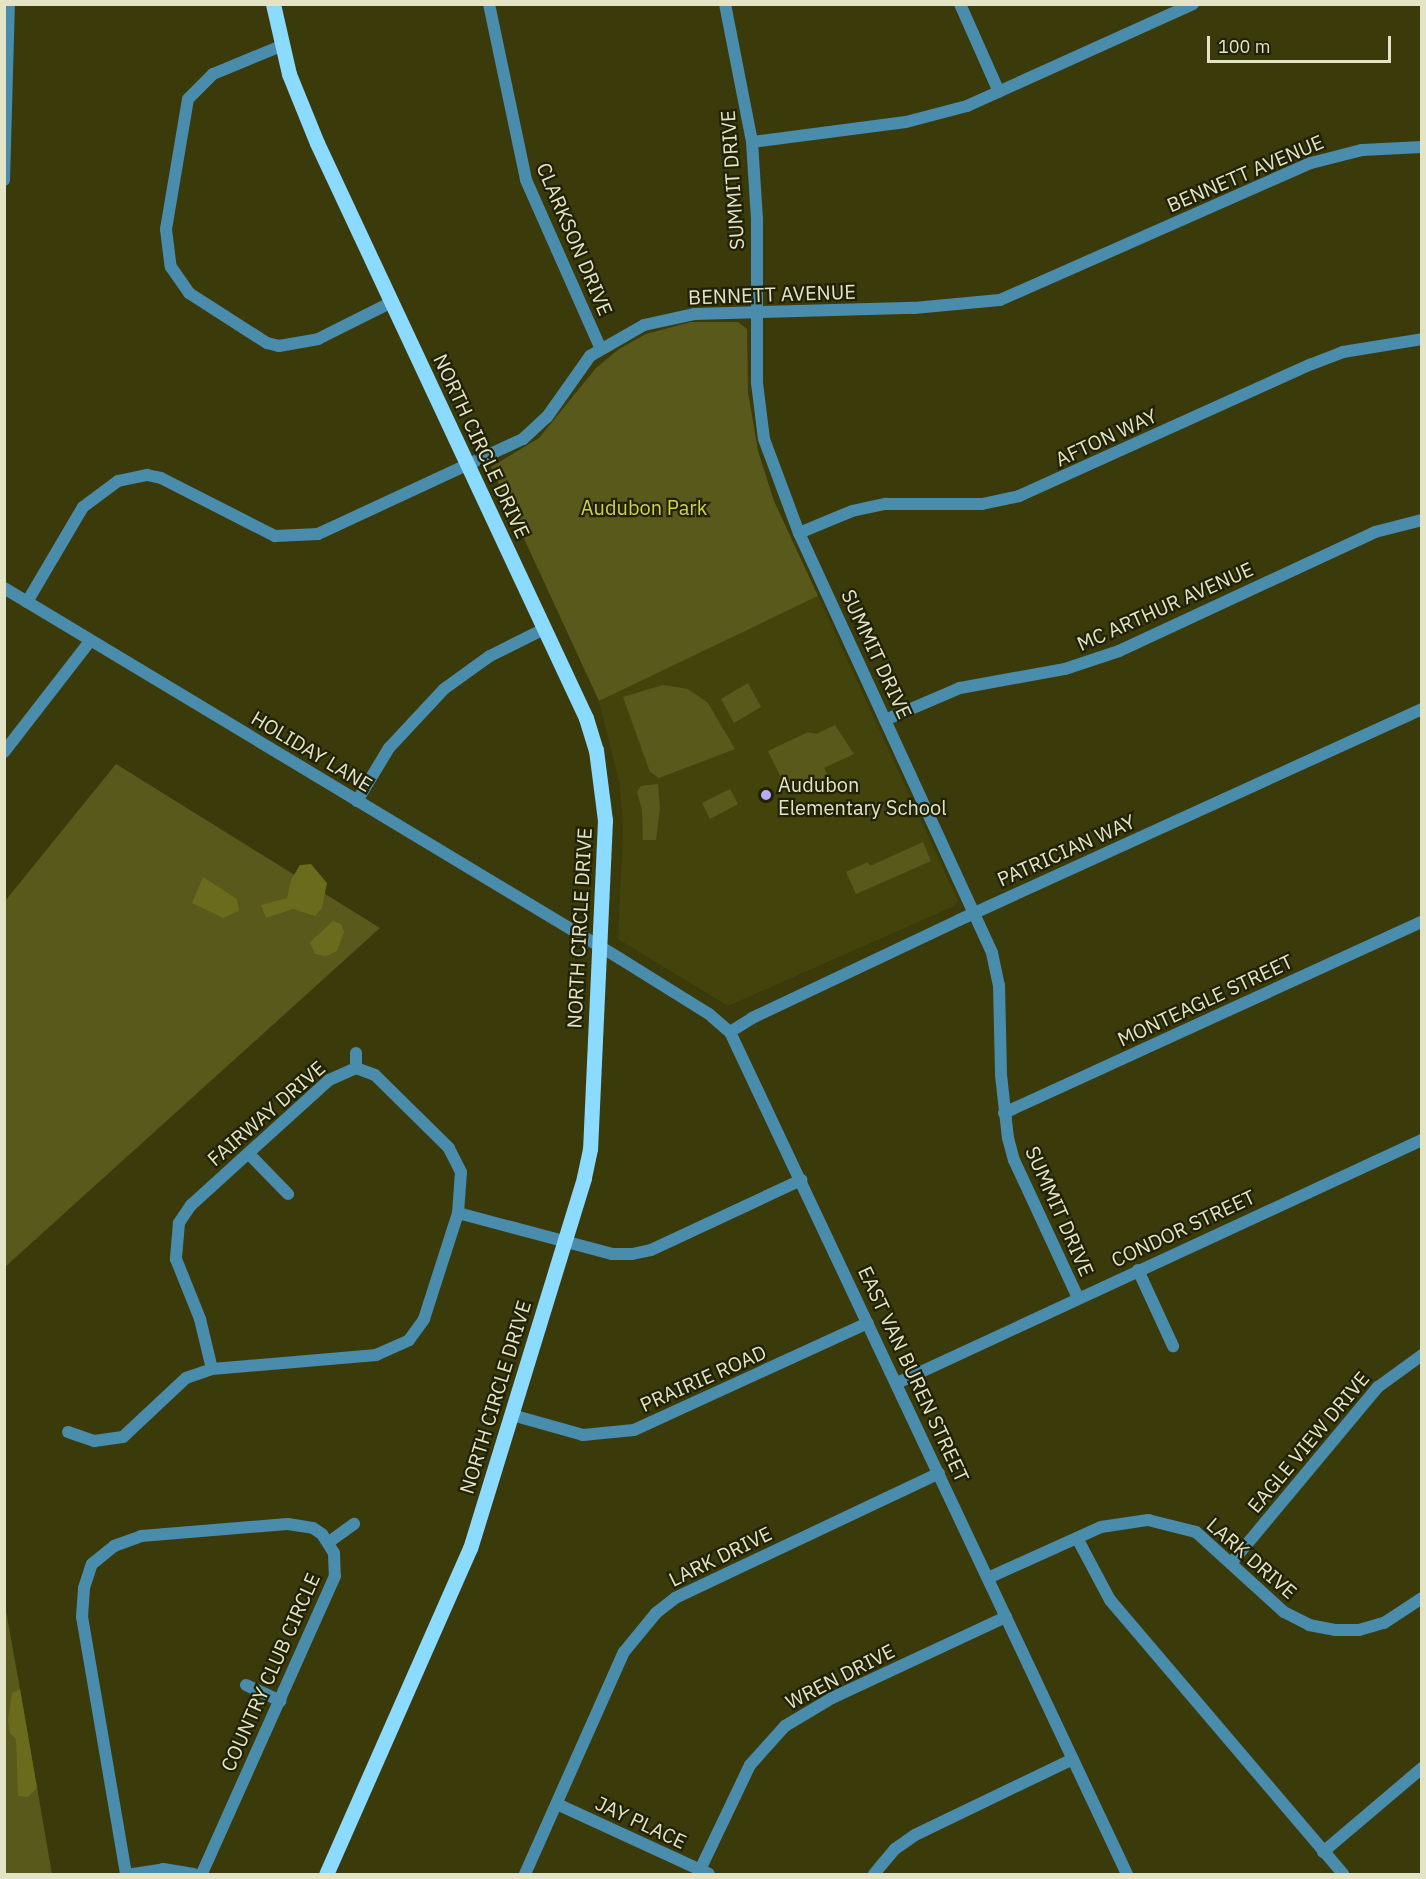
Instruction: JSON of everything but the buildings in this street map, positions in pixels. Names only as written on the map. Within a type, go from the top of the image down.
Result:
[{"type":"main road","name":"NORTH CIRCLE DRIVE","points":[[273,4],[281,46],[298,99],[586,718],[602,783],[600,947],[590,1149],[565,1241],[470,1548],[326,1875]]},
{"type":"street","points":[[4,180],[9,4]]},
{"type":"street","name":"CLARKSON DRIVE","points":[[489,4],[526,180],[600,347]]},
{"type":"street","name":"SUMMIT DRIVE","points":[[725,4],[752,142],[757,219],[756,314],[762,426],[776,478],[799,533],[975,912],[999,985],[1005,1113],[1014,1160],[1078,1298]]},
{"type":"street","points":[[960,4],[999,92]]},
{"type":"street","points":[[752,142],[906,122],[967,106],[1193,4]]},
{"type":"street","points":[[281,46],[213,74],[188,99],[166,229],[171,267],[189,292],[267,343],[279,346],[318,339],[392,302]]},
{"type":"street","name":"BENNETT AVENUE","points":[[27,602],[83,507],[118,481],[147,475],[161,477],[193,490],[265,532],[303,538],[339,526],[468,467],[533,431],[581,365],[600,347],[644,325],[675,317],[914,308],[1000,300],[1311,163],[1362,150],[1422,147]]},
{"type":"street","name":"AFTON WAY","points":[[799,533],[852,511],[886,504],[982,504],[1019,496],[1312,364],[1343,352],[1422,339]]},
{"type":"street","name":"MC ARTHUR AVENUE","points":[[885,720],[960,688],[1099,659],[1375,532],[1422,520]]},
{"type":"street","name":"HOLIDAY LANE","points":[[4,588],[600,947]]},
{"type":"street","points":[[357,801],[389,748],[438,695],[490,656],[544,629]]},
{"type":"street","points":[[4,752],[90,640]]},
{"type":"street","name":"PATRICIAN WAY","points":[[730,1032],[752,1018],[975,912],[1422,710]]},
{"type":"street","name":"MONTEAGLE STREET","points":[[1005,1113],[1422,922]]},
{"type":"street","name":"EAST VAN BUREN STREET","points":[[600,947],[709,1014],[730,1032],[1127,1875]]},
{"type":"street","points":[[356,1053],[356,1068]]},
{"type":"street","name":"FAIRWAY DRIVE","points":[[68,1432],[94,1441],[123,1437],[186,1378],[212,1369],[376,1355],[401,1347],[424,1319],[458,1214],[461,1172],[449,1148],[383,1081],[356,1068],[329,1080],[191,1205],[176,1233],[176,1259],[200,1319],[212,1369]]},
{"type":"street","name":"CONDOR STREET","points":[[897,1383],[1422,1140]]},
{"type":"street","points":[[249,1154],[288,1194]]},
{"type":"street","points":[[458,1214],[612,1254],[651,1250],[801,1180]]},
{"type":"street","points":[[1138,1270],[1173,1347]]},
{"type":"street","name":"PRAIRIE ROAD","points":[[512,1415],[583,1435],[634,1430],[868,1323]]},
{"type":"street","name":"EAGLE VIEW DRIVE","points":[[1232,1562],[1378,1387],[1422,1355]]},
{"type":"street","name":"LARK DRIVE","points":[[525,1875],[624,1652],[656,1613],[675,1598],[939,1473]]},
{"type":"street","name":"LARK DRIVE","points":[[988,1578],[1077,1538],[1127,1520],[1172,1523],[1196,1532],[1232,1562],[1284,1612],[1309,1625],[1335,1630],[1384,1623],[1422,1598]]},
{"type":"street","points":[[126,1875],[82,1617],[84,1588],[92,1564],[114,1546],[141,1536],[288,1524],[313,1528],[329,1542],[354,1524]]},
{"type":"street","points":[[1077,1538],[1110,1600],[1343,1875]]},
{"type":"street","name":"COUNTRY CLUB CIRCLE","points":[[202,1875],[335,1576],[334,1553],[329,1542]]},
{"type":"street","name":"WREN DRIVE","points":[[702,1873],[750,1765],[785,1726],[832,1698],[1006,1617]]},
{"type":"street","points":[[246,1684],[280,1701]]},
{"type":"street","points":[[874,1875],[895,1849],[915,1835],[1073,1759]]},
{"type":"street","points":[[1323,1852],[1422,1768]]},
{"type":"street","name":"JAY PLACE","points":[[557,1804],[702,1873]]},
{"type":"street","points":[[132,1875],[163,1869],[194,1875]]},
{"type":"shaded area","name":"Audubon Elementary School","points":[[818,596],[958,901],[954,906],[728,1006],[618,939],[623,832],[620,785],[599,701]]},
{"type":"shaded area","points":[[311,864],[327,883],[322,908],[315,916],[293,909],[266,918],[261,905],[287,898],[291,880],[300,865]]},
{"type":"shaded area","points":[[203,877],[237,899],[239,911],[223,918],[192,903]]},
{"type":"shaded area","points":[[333,921],[341,924],[344,932],[337,951],[326,956],[315,954],[310,942]]},
{"type":"shaded area","points":[[20,1689],[37,1788],[28,1797],[18,1796],[16,1739],[10,1733],[8,1720],[12,1693]]},
{"type":"green space","name":"Audubon Park","points":[[691,322],[738,322],[747,329],[748,392],[758,451],[774,501],[818,596],[599,701],[491,467],[539,438],[596,368],[619,349],[646,334]]},
{"type":"green space","points":[[748,683],[761,707],[734,723],[721,699]]},
{"type":"green space","points":[[663,685],[688,689],[708,703],[735,749],[659,778],[650,772],[623,697]]},
{"type":"green space","points":[[835,725],[854,754],[824,768],[828,776],[789,794],[768,751],[808,732],[816,734]]},
{"type":"green space","points":[[116,764],[380,928],[5,1267],[5,901]]},
{"type":"green space","points":[[658,784],[660,808],[656,840],[643,840],[642,810],[637,792],[641,786]]},
{"type":"green space","points":[[730,789],[738,804],[710,819],[702,803]]},
{"type":"green space","points":[[923,842],[931,861],[856,894],[846,872],[868,862],[870,866]]},
{"type":"green space","points":[[4,1600],[20,1689],[52,1874],[5,1874]]},
{"type":"place","name":"Audubon Elementary School","points":[[766,795]]}]
